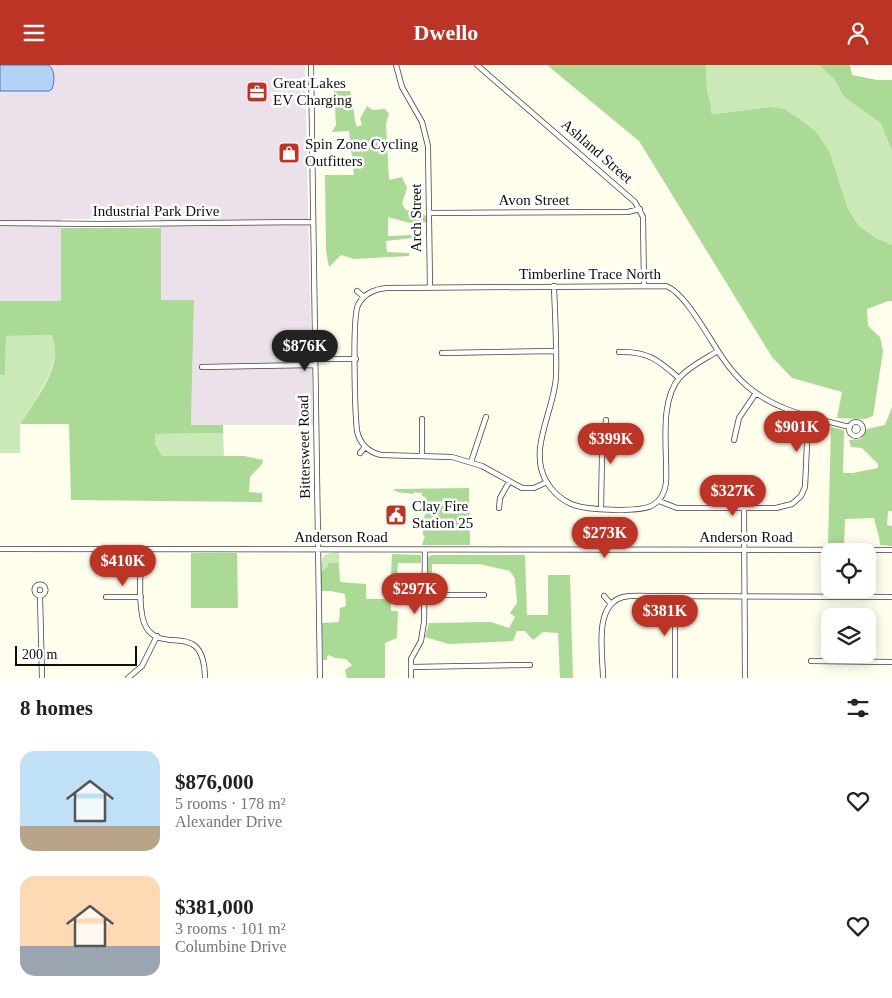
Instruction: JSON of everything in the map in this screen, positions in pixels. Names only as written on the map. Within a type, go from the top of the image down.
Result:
[{"type":"street","name":"Bittersweet Road","points":[[311,65],[320,678]]},
{"type":"street","name":"Arch Street","points":[[396,65],[402,87],[422,122],[427,140],[430,288]]},
{"type":"street","name":"Ashland Street","points":[[477,65],[630,197],[640,209]]},
{"type":"street","name":"Avon Street","points":[[428,213],[628,212],[640,209]]},
{"type":"street","points":[[640,209],[644,221],[644,285]]},
{"type":"street","name":"Industrial Park Drive","points":[[0,223],[313,222]]},
{"type":"street","points":[[554,286],[556,378],[554,394],[539,453],[542,472],[547,482],[558,496],[572,504],[602,509],[645,508],[658,501],[666,483],[668,401],[679,378],[692,367],[718,351]]},
{"type":"street","name":"Timberline Trace North","points":[[364,297],[379,289],[666,286],[678,292],[736,375],[756,393],[780,407],[850,427]]},
{"type":"street","points":[[357,291],[364,297],[358,304],[356,313],[357,431],[365,447],[381,455],[452,457],[471,462],[518,487],[528,489],[547,482]]},
{"type":"street","points":[[442,353],[555,351]]},
{"type":"street","points":[[619,352],[633,351],[650,355],[660,361],[679,378]]},
{"type":"street","points":[[315,359],[356,359]]},
{"type":"street","points":[[202,367],[315,365]]},
{"type":"street","points":[[734,440],[739,419],[756,393]]},
{"type":"street","points":[[471,462],[486,417]]},
{"type":"street","points":[[658,501],[677,508],[785,507],[800,498],[806,482],[807,444],[813,417]]},
{"type":"street","points":[[422,419],[422,455]]},
{"type":"street","points":[[602,509],[602,454],[606,420]]},
{"type":"street","points":[[360,453],[365,447]]},
{"type":"street","points":[[499,508],[500,498],[509,482]]},
{"type":"street","points":[[800,498],[803,504]]},
{"type":"street","points":[[744,508],[745,678]]},
{"type":"street","name":"Anderson Road","points":[[0,549],[892,550]]},
{"type":"street","points":[[141,549],[141,597],[144,624],[148,630],[157,636],[183,640],[198,649],[204,661],[205,678]]},
{"type":"street","points":[[411,678],[412,656],[421,638],[425,617],[425,550]]},
{"type":"street","points":[[39,585],[43,586],[46,590],[40,596],[35,591],[39,585]]},
{"type":"street","points":[[425,595],[484,595]]},
{"type":"street","points":[[40,596],[42,678]]},
{"type":"street","points":[[675,596],[675,678]]},
{"type":"street","points":[[106,597],[141,597]]},
{"type":"street","points":[[604,597],[612,603]]},
{"type":"street","points":[[603,678],[602,622],[606,611],[612,603],[626,597],[892,597]]},
{"type":"street","points":[[131,677],[142,666],[157,636]]},
{"type":"street","points":[[198,649],[202,645]]},
{"type":"street","points":[[811,661],[892,662]]},
{"type":"street","points":[[411,667],[530,665]]},
{"type":"shaded area","points":[[0,65],[305,65],[313,425],[191,425],[194,300],[161,300],[160,219],[61,219],[61,301],[0,301]]},
{"type":"green space","points":[[547,65],[706,65],[707,90],[711,113],[770,107],[784,109],[816,132],[830,153],[848,209],[859,226],[876,238],[892,245],[892,301],[867,309],[868,326],[880,337],[883,351],[873,416],[865,419],[837,418],[842,392],[792,378],[772,357],[639,141]]},
{"type":"green space","points":[[706,65],[819,65],[834,79],[844,97],[882,123],[892,151],[892,245],[876,238],[859,226],[848,209],[830,153],[770,107],[711,113],[707,90]]},
{"type":"green space","points":[[819,65],[850,65],[852,75],[877,80],[892,80],[892,151],[881,123],[844,97],[834,79]]},
{"type":"green space","points":[[334,91],[350,91],[357,127],[362,125],[360,119],[367,106],[372,110],[385,109],[389,114],[386,123],[389,180],[402,177],[407,188],[402,204],[406,210],[422,213],[427,217],[427,222],[417,223],[388,217],[388,236],[413,235],[413,238],[386,241],[387,252],[409,253],[409,256],[354,259],[341,255],[329,267],[326,251],[325,175],[354,175],[349,131],[332,132],[336,125]]},
{"type":"green space","points":[[61,228],[161,228],[161,300],[194,300],[191,425],[223,425],[223,433],[155,434],[155,444],[162,456],[244,456],[263,460],[262,464],[250,477],[249,492],[262,493],[262,502],[71,500],[69,424],[20,424],[42,391],[51,372],[55,353],[52,335],[6,336],[5,375],[0,375],[0,301],[61,301]]},
{"type":"green space","points":[[52,335],[56,354],[49,375],[20,424],[20,453],[0,453],[0,375],[5,375],[6,336]]},
{"type":"green space","points":[[892,407],[892,511],[888,511],[887,525],[892,526],[892,546],[880,545],[874,518],[845,519],[844,543],[828,543],[831,427],[844,430],[843,473],[853,473],[878,468],[878,464],[862,448],[851,447],[849,440],[861,439],[867,429],[885,425]]},
{"type":"green space","points":[[223,433],[224,456],[162,456],[155,444],[155,434]]},
{"type":"green space","points":[[469,488],[470,545],[422,545],[425,536],[423,535],[423,526],[420,522],[428,511],[431,512],[431,506],[425,497],[422,496],[422,492],[414,492],[414,494],[397,492],[393,489]]},
{"type":"green space","points":[[339,552],[339,563],[328,563],[328,566],[321,572],[324,556]]},
{"type":"green space","points":[[191,553],[237,553],[238,608],[191,608]]},
{"type":"green space","points":[[392,554],[421,555],[421,563],[398,563],[397,574],[406,574],[406,599],[391,600],[391,611],[398,611],[397,638],[385,643],[385,678],[347,678],[345,670],[352,665],[346,659],[335,658],[329,655],[327,660],[323,660],[322,623],[339,622],[340,608],[346,606],[345,594],[321,591],[321,572],[328,566],[328,563],[339,563],[340,582],[366,584],[366,599],[390,599]]},
{"type":"green space","points":[[432,555],[525,555],[527,615],[548,615],[548,575],[570,575],[573,678],[560,678],[558,633],[543,632],[533,640],[525,631],[517,631],[513,641],[449,644],[425,637],[429,623],[491,622],[509,628],[515,617],[510,613],[517,603],[515,579],[510,571],[479,564],[432,564],[432,580],[428,580],[428,557]]},
{"type":"water","points":[[0,65],[49,65],[54,76],[52,89],[49,91],[0,91]]},
{"type":"place","name":"Great Lakes EV Charging","points":[[257,92]]},
{"type":"place","name":"Spin Zone Cycling Outfitters","points":[[289,153]]},
{"type":"place","name":"Clay Fire Station 25","points":[[396,515]]}]
